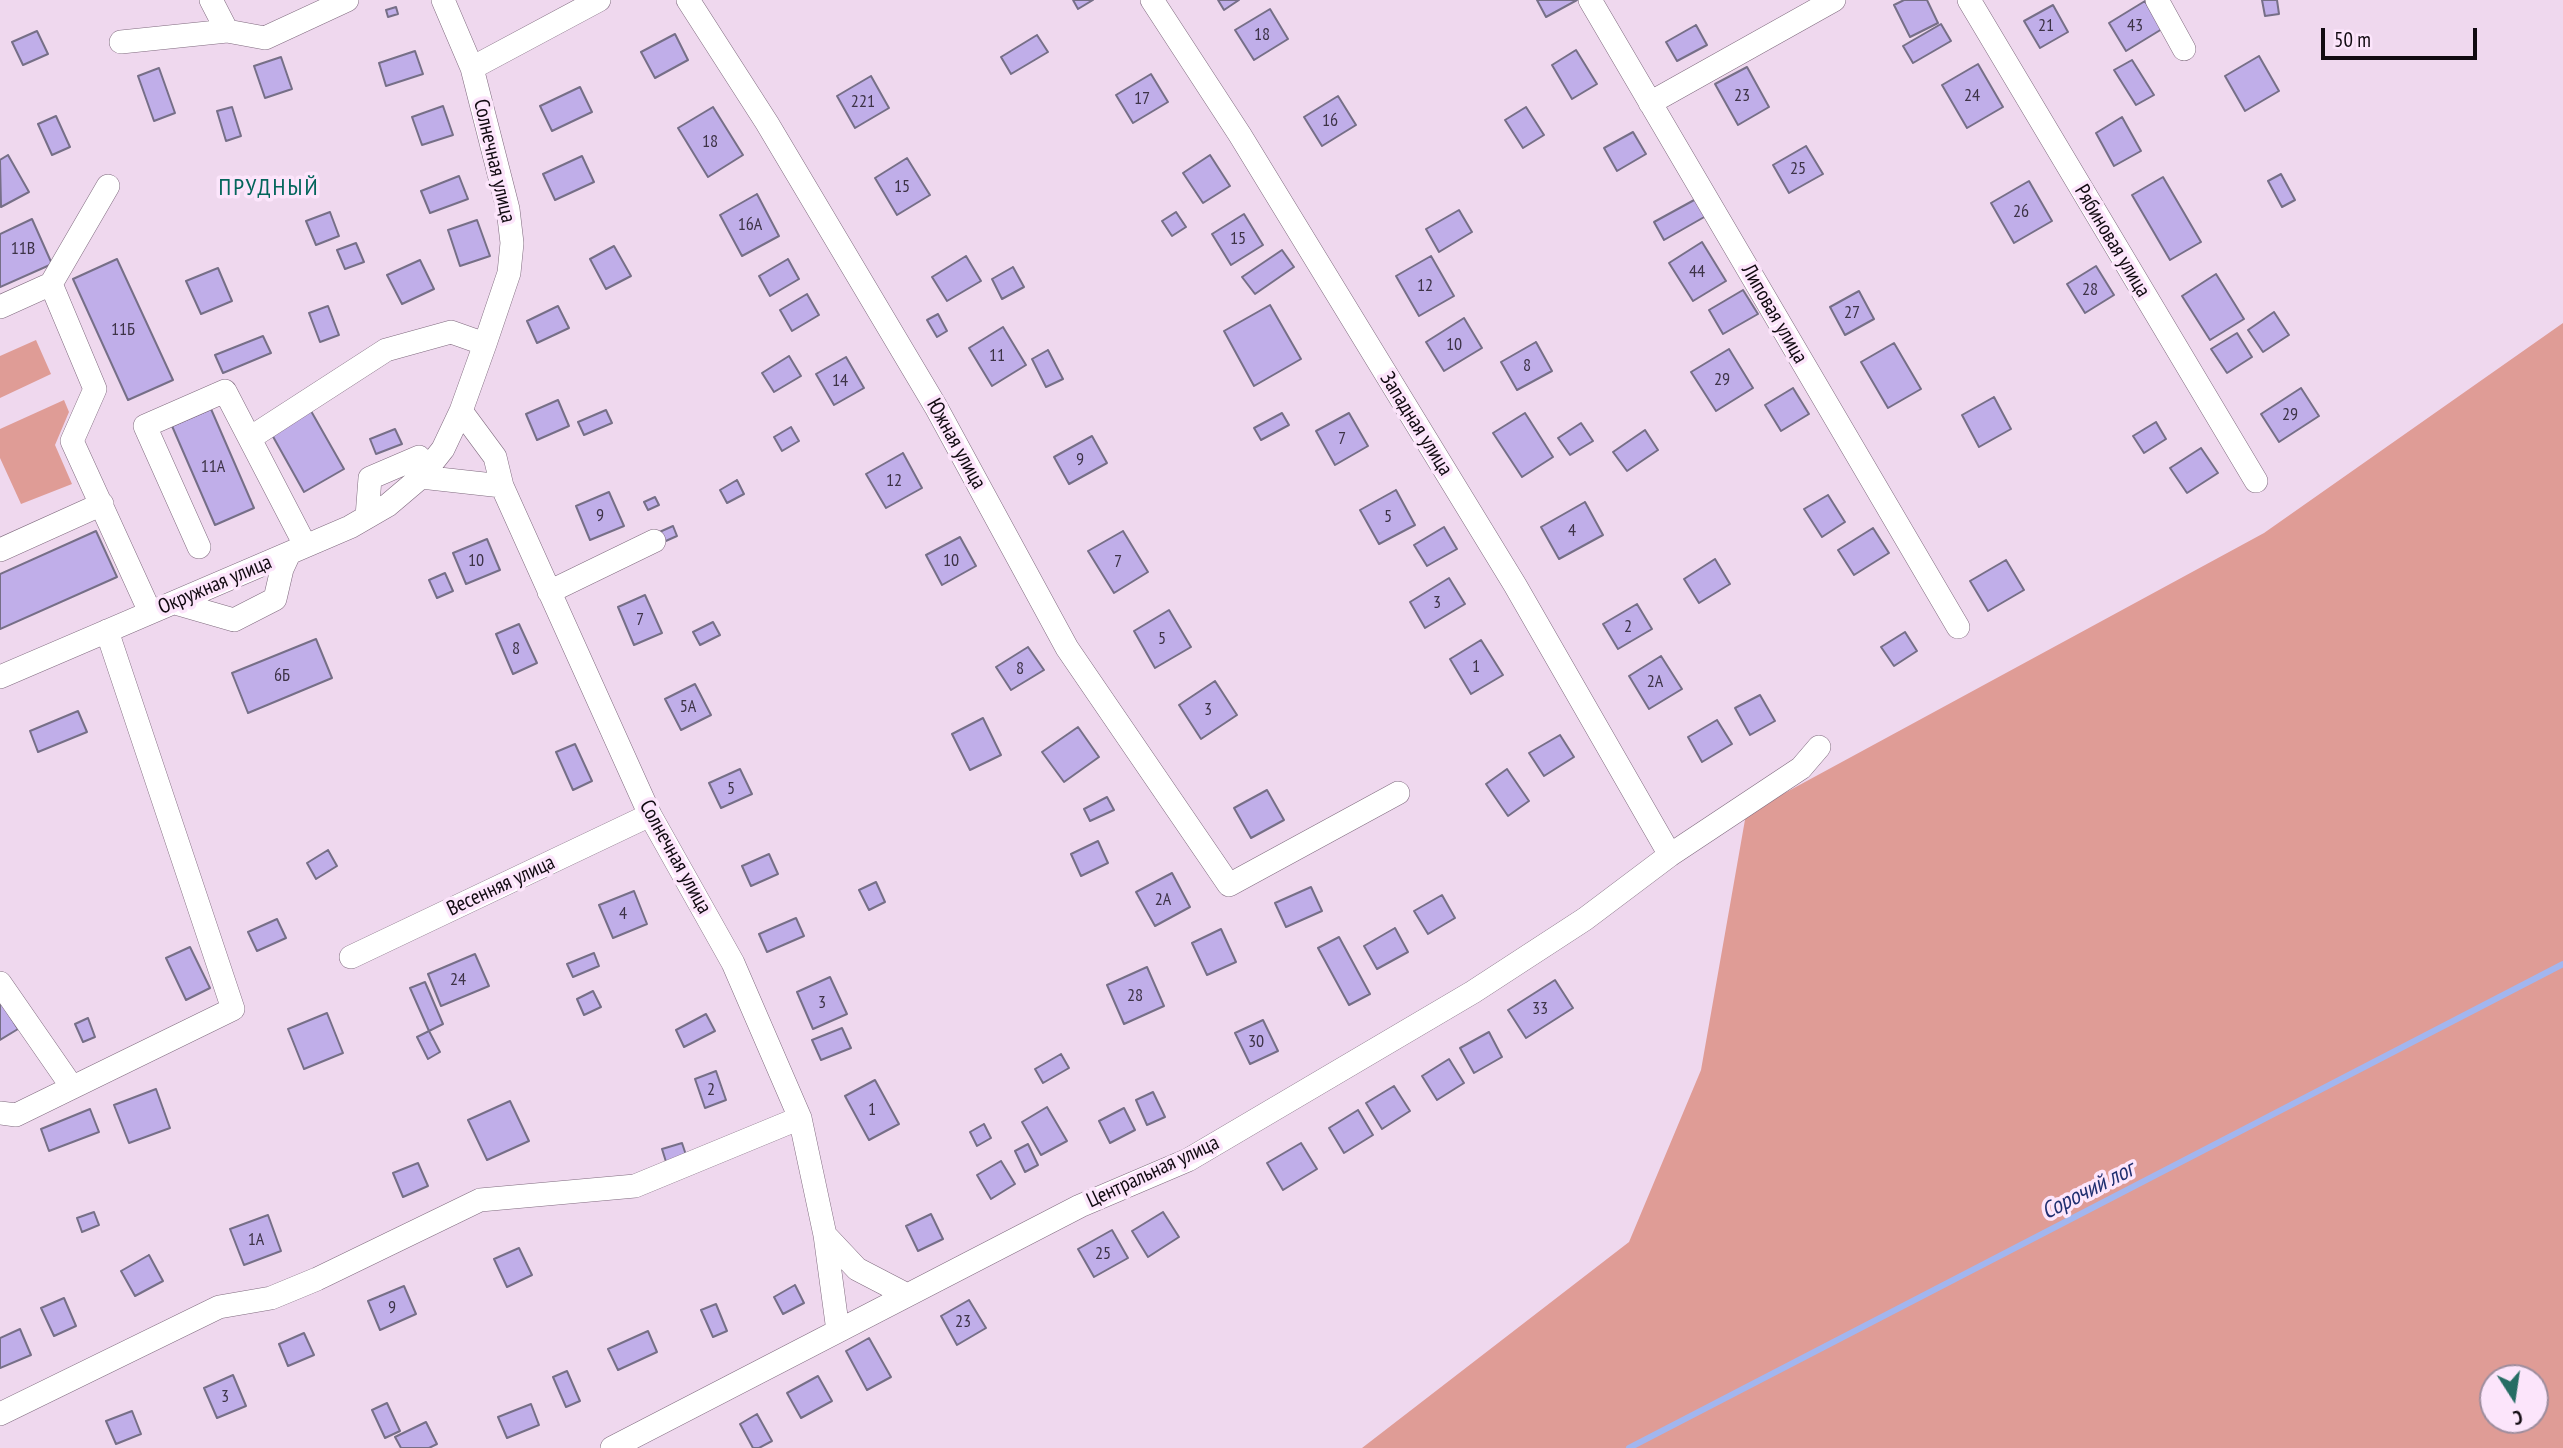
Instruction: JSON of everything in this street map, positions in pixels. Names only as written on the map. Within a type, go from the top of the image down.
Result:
[{"type":"street","points":[[211,0],[227,31]]},
{"type":"street","points":[[121,41],[227,31],[265,38],[347,0]]},
{"type":"street","name":"Солнечная улица","points":[[425,473],[443,449],[461,411],[509,273],[512,243],[508,209],[472,68],[443,0]]},
{"type":"street","points":[[472,68],[599,0]]},
{"type":"street","name":"Южная улица","points":[[688,0],[767,123],[936,407],[1067,648],[1229,885],[1398,793]]},
{"type":"street","name":"Западная улица","points":[[1152,0],[1240,135],[1515,585],[1670,855]]},
{"type":"street","name":"Липовая улица","points":[[1590,0],[1958,627]]},
{"type":"street","points":[[1650,103],[1834,0]]},
{"type":"street","name":"Рябиновая улица","points":[[1969,0],[2256,481]]},
{"type":"street","points":[[2157,0],[2183,49]]},
{"type":"street","points":[[0,307],[51,284],[108,186]]},
{"type":"street","points":[[51,284],[95,389],[72,441],[150,612]]},
{"type":"street","points":[[250,438],[386,350],[451,332],[485,344]]},
{"type":"street","points":[[175,603],[234,620],[275,599],[282,569],[297,550],[250,438],[225,391],[145,426],[199,547]]},
{"type":"street","name":"Солнечная улица","points":[[461,411],[495,457],[502,486],[650,816],[733,962],[800,1118],[825,1235],[838,1331]]},
{"type":"street","points":[[367,517],[370,478],[419,457],[425,473],[502,486]]},
{"type":"street","name":"Окружная улица","points":[[0,677],[350,527],[388,505],[425,473]]},
{"type":"street","points":[[1,547],[102,504]]},
{"type":"street","points":[[550,592],[654,541]]},
{"type":"street","points":[[0,1113],[16,1115],[233,1009],[107,631]]},
{"type":"street","name":"Центральная улица","points":[[612,1448],[638,1442],[838,1331],[1080,1206],[1188,1160],[1473,992],[1585,919],[1670,855],[1801,768],[1819,747]]},
{"type":"street","name":"Весенняя улица","points":[[351,957],[650,816]]},
{"type":"street","points":[[0,983],[72,1087]]},
{"type":"street","points":[[0,1414],[219,1307],[271,1298],[317,1279],[480,1200],[635,1186],[800,1118]]},
{"type":"street","points":[[825,1235],[857,1269],[907,1296]]},
{"type":"shaded area","points":[[2563,323],[2563,1448],[1362,1448],[1629,1242],[1701,1070],[1746,814],[2264,533]]},
{"type":"shaded area","points":[[36,340],[51,374],[0,398],[0,356]]},
{"type":"shaded area","points":[[64,400],[69,412],[55,445],[72,484],[21,504],[0,458],[0,429]]},
{"type":"building","points":[[1073,0],[1093,0],[1078,9]]},
{"type":"building","points":[[1218,0],[1239,0],[1224,10]]},
{"type":"building","points":[[1537,0],[1577,0],[1546,17]]},
{"type":"building","points":[[1904,0],[1927,0],[1938,23],[1910,37],[1894,5]]},
{"type":"building","points":[[2262,0],[2277,0],[2279,14],[2265,16]]},
{"type":"building","points":[[2145,1],[2162,29],[2126,51],[2109,23]]},
{"type":"building","points":[[2053,5],[2068,32],[2040,48],[2024,21]]},
{"type":"building","points":[[396,7],[398,14],[388,17],[386,10]]},
{"type":"building","points":[[1270,9],[1288,39],[1254,60],[1235,30]]},
{"type":"building","points":[[1941,24],[1951,41],[1913,63],[1903,46]]},
{"type":"building","points":[[1696,25],[1707,45],[1677,61],[1666,42]]},
{"type":"building","points":[[37,31],[48,54],[23,65],[12,42]]},
{"type":"building","points":[[675,34],[688,60],[655,78],[641,52]]},
{"type":"building","points":[[1037,35],[1048,52],[1011,74],[1001,57]]},
{"type":"building","points":[[1576,50],[1597,84],[1572,99],[1552,65]]},
{"type":"building","points":[[415,51],[423,74],[386,86],[379,63]]},
{"type":"building","points":[[2259,56],[2279,91],[2245,111],[2225,76]]},
{"type":"building","points":[[281,57],[292,89],[265,98],[254,66]]},
{"type":"building","points":[[2132,60],[2154,95],[2136,105],[2114,70]]},
{"type":"building","points":[[1978,64],[2003,107],[1967,128],[1942,85]]},
{"type":"building","points":[[1747,67],[1769,107],[1738,125],[1715,84]]},
{"type":"building","points":[[159,68],[175,113],[154,121],[138,76]]},
{"type":"building","points":[[1151,74],[1168,102],[1133,123],[1116,95]]},
{"type":"building","points":[[871,76],[889,108],[855,128],[837,96]]},
{"type":"building","points":[[580,87],[592,112],[552,131],[540,106]]},
{"type":"building","points":[[1338,96],[1356,125],[1322,146],[1304,117]]},
{"type":"building","points":[[443,106],[453,135],[422,145],[412,117]]},
{"type":"building","points":[[232,107],[241,136],[226,141],[217,111]]},
{"type":"building","points":[[713,107],[743,155],[708,177],[678,128]]},
{"type":"building","points":[[1526,107],[1544,135],[1523,148],[1505,120]]},
{"type":"building","points":[[56,116],[70,147],[52,155],[38,124]]},
{"type":"building","points":[[2122,117],[2141,151],[2114,166],[2096,133]]},
{"type":"building","points":[[1633,132],[1646,154],[1617,171],[1604,148]]},
{"type":"building","points":[[1806,146],[1823,174],[1789,193],[1773,165]]},
{"type":"building","points":[[8,155],[29,192],[1,207],[0,160]]},
{"type":"building","points":[[1210,155],[1230,186],[1203,203],[1183,173]]},
{"type":"building","points":[[582,156],[594,182],[555,200],[543,174]]},
{"type":"building","points":[[907,158],[930,195],[897,215],[875,178]]},
{"type":"building","points":[[2281,174],[2295,200],[2282,207],[2268,181]]},
{"type":"building","points":[[459,176],[468,199],[430,213],[421,191]]},
{"type":"building","points":[[2163,177],[2201,242],[2170,260],[2132,195]]},
{"type":"building","points":[[2029,181],[2052,221],[2014,243],[1991,203]]},
{"type":"building","points":[[757,194],[779,236],[742,256],[720,215]]},
{"type":"building","points":[[1696,199],[1706,216],[1664,240],[1654,222]]},
{"type":"building","points":[[1459,210],[1472,232],[1439,252],[1426,229]]},
{"type":"building","points":[[330,212],[339,236],[316,245],[306,221]]},
{"type":"building","points":[[1176,212],[1186,227],[1172,236],[1162,221]]},
{"type":"building","points":[[1244,214],[1263,245],[1231,265],[1212,234]]},
{"type":"building","points":[[32,219],[52,264],[0,287],[0,234]]},
{"type":"building","points":[[477,220],[490,256],[460,266],[448,230]]},
{"type":"building","points":[[1702,242],[1726,281],[1693,301],[1669,263]]},
{"type":"building","points":[[356,243],[364,262],[345,269],[337,250]]},
{"type":"building","points":[[614,246],[631,276],[606,289],[590,259]]},
{"type":"building","points":[[1282,250],[1294,267],[1255,294],[1242,277]]},
{"type":"building","points":[[966,256],[981,281],[947,301],[932,277]]},
{"type":"building","points":[[1431,256],[1454,296],[1419,316],[1396,276]]},
{"type":"building","points":[[117,259],[173,380],[128,400],[73,279]]},
{"type":"building","points":[[788,259],[799,279],[770,296],[759,276]]},
{"type":"building","points":[[420,260],[434,289],[402,304],[387,275]]},
{"type":"building","points":[[2096,266],[2114,295],[2085,313],[2067,284]]},
{"type":"building","points":[[1013,267],[1024,287],[1002,299],[992,279]]},
{"type":"building","points":[[218,268],[232,301],[201,314],[186,281]]},
{"type":"building","points":[[2216,274],[2244,319],[2210,340],[2182,296]]},
{"type":"building","points":[[1743,290],[1758,314],[1723,334],[1709,310]]},
{"type":"building","points":[[1859,291],[1874,319],[1845,335],[1830,307]]},
{"type":"building","points":[[807,294],[819,315],[792,331],[780,310]]},
{"type":"building","points":[[1270,305],[1301,359],[1254,386],[1224,331]]},
{"type":"building","points":[[328,306],[339,335],[320,342],[309,313]]},
{"type":"building","points":[[558,306],[569,328],[537,343],[527,321]]},
{"type":"building","points":[[2274,312],[2289,335],[2263,352],[2248,330]]},
{"type":"building","points":[[938,314],[947,331],[937,337],[927,320]]},
{"type":"building","points":[[1464,318],[1482,348],[1444,371],[1426,342]]},
{"type":"building","points":[[1003,327],[1026,365],[992,386],[969,348]]},
{"type":"building","points":[[2237,333],[2252,357],[2227,373],[2211,349]]},
{"type":"building","points":[[263,336],[271,353],[223,373],[215,355]]},
{"type":"building","points":[[1536,342],[1552,371],[1517,390],[1501,362]]},
{"type":"building","points":[[1894,343],[1921,389],[1888,408],[1861,362]]},
{"type":"building","points":[[1729,349],[1753,388],[1716,411],[1691,372]]},
{"type":"building","points":[[1048,350],[1063,379],[1046,387],[1032,359]]},
{"type":"building","points":[[789,356],[801,376],[774,392],[762,373]]},
{"type":"building","points":[[846,357],[864,388],[834,405],[816,374]]},
{"type":"building","points":[[1793,388],[1809,414],[1781,431],[1765,405]]},
{"type":"building","points":[[2301,388],[2319,416],[2279,442],[2261,414]]},
{"type":"building","points":[[1994,397],[2011,429],[1979,447],[1962,415]]},
{"type":"building","points":[[558,400],[569,426],[537,440],[526,414]]},
{"type":"building","points":[[211,409],[254,508],[215,525],[172,426]]},
{"type":"building","points":[[606,410],[612,423],[584,435],[578,422]]},
{"type":"building","points":[[311,411],[344,469],[304,492],[271,433]]},
{"type":"building","points":[[1282,413],[1289,425],[1261,440],[1254,428]]},
{"type":"building","points":[[1349,413],[1368,446],[1335,465],[1316,431]]},
{"type":"building","points":[[1525,413],[1553,457],[1522,477],[1493,433]]},
{"type":"building","points":[[2156,422],[2166,439],[2144,453],[2133,436]]},
{"type":"building","points":[[1581,423],[1593,441],[1570,455],[1558,438]]},
{"type":"building","points":[[791,427],[799,441],[782,451],[774,437]]},
{"type":"building","points":[[395,429],[402,444],[376,454],[370,439]]},
{"type":"building","points":[[1645,430],[1658,450],[1627,471],[1613,452]]},
{"type":"building","points":[[1092,436],[1107,463],[1069,484],[1054,457]]},
{"type":"building","points":[[2201,448],[2218,473],[2187,493],[2170,468]]},
{"type":"building","points":[[903,453],[922,488],[886,508],[866,474]]},
{"type":"building","points":[[737,480],[744,494],[727,503],[720,490]]},
{"type":"building","points":[[1396,490],[1415,525],[1379,544],[1360,510]]},
{"type":"building","points":[[609,492],[624,526],[590,540],[576,506]]},
{"type":"building","points":[[1828,495],[1845,522],[1822,537],[1804,509]]},
{"type":"building","points":[[655,497],[659,505],[648,510],[644,502]]},
{"type":"building","points":[[1585,502],[1603,535],[1559,559],[1541,527]]},
{"type":"building","points":[[673,526],[677,536],[659,544],[655,534]]},
{"type":"building","points":[[1444,527],[1457,549],[1427,566],[1414,545]]},
{"type":"building","points":[[1873,528],[1889,553],[1854,575],[1838,550]]},
{"type":"building","points":[[96,531],[117,577],[0,629],[0,574]]},
{"type":"building","points":[[1123,531],[1148,572],[1114,593],[1088,551]]},
{"type":"building","points":[[960,537],[976,566],[942,585],[926,555]]},
{"type":"building","points":[[487,539],[500,570],[466,584],[453,553]]},
{"type":"building","points":[[1715,559],[1730,584],[1699,603],[1684,579]]},
{"type":"building","points":[[2006,560],[2024,590],[1988,611],[1970,581]]},
{"type":"building","points":[[445,573],[453,591],[437,598],[429,580]]},
{"type":"building","points":[[1449,578],[1465,604],[1425,628],[1410,602]]},
{"type":"building","points":[[645,595],[662,633],[634,645],[618,607]]},
{"type":"building","points":[[1637,604],[1652,629],[1618,649],[1603,624]]},
{"type":"building","points":[[1169,610],[1191,647],[1155,668],[1134,631]]},
{"type":"building","points":[[713,622],[720,635],[700,645],[693,632]]},
{"type":"building","points":[[519,624],[537,663],[513,674],[496,634]]},
{"type":"building","points":[[1905,632],[1917,651],[1894,666],[1881,647]]},
{"type":"building","points":[[316,639],[332,678],[248,713],[232,673]]},
{"type":"building","points":[[1481,640],[1503,675],[1471,694],[1450,659]]},
{"type":"building","points":[[1028,647],[1044,670],[1011,690],[996,667]]},
{"type":"building","points":[[1661,656],[1682,689],[1649,709],[1629,676]]},
{"type":"building","points":[[1215,681],[1237,715],[1201,739],[1179,705]]},
{"type":"building","points":[[695,684],[711,715],[681,730],[665,699]]},
{"type":"building","points":[[1760,695],[1775,721],[1750,735],[1735,708]]},
{"type":"building","points":[[78,711],[87,732],[38,752],[30,731]]},
{"type":"building","points":[[983,718],[1001,755],[970,770],[952,734]]},
{"type":"building","points":[[1717,720],[1732,744],[1702,762],[1688,737]]},
{"type":"building","points":[[1078,727],[1099,757],[1064,782],[1042,752]]},
{"type":"building","points":[[1560,735],[1574,757],[1544,776],[1529,753]]},
{"type":"building","points":[[575,744],[592,781],[573,790],[556,752]]},
{"type":"building","points":[[740,769],[752,794],[721,808],[709,783]]},
{"type":"building","points":[[1507,769],[1529,801],[1508,816],[1486,784]]},
{"type":"building","points":[[1267,790],[1284,820],[1251,838],[1234,808]]},
{"type":"building","points":[[1107,797],[1114,810],[1090,821],[1084,809]]},
{"type":"building","points":[[1098,841],[1108,863],[1081,876],[1071,854]]},
{"type":"building","points":[[328,850],[337,866],[316,879],[307,863]]},
{"type":"building","points":[[769,854],[778,874],[751,886],[742,866]]},
{"type":"building","points":[[1172,873],[1190,907],[1155,926],[1136,892]]},
{"type":"building","points":[[876,882],[885,902],[869,910],[859,890]]},
{"type":"building","points":[[1311,887],[1322,911],[1286,927],[1275,903]]},
{"type":"building","points":[[634,891],[647,924],[613,938],[599,905]]},
{"type":"building","points":[[1442,895],[1455,918],[1428,934],[1414,911]]},
{"type":"building","points":[[796,918],[804,936],[767,952],[759,934]]},
{"type":"building","points":[[277,919],[286,938],[257,951],[248,932]]},
{"type":"building","points":[[1395,928],[1408,952],[1377,969],[1364,946]]},
{"type":"building","points":[[1221,929],[1236,962],[1207,975],[1192,943]]},
{"type":"building","points":[[1339,937],[1370,994],[1349,1005],[1318,948]]},
{"type":"building","points":[[190,947],[210,988],[186,1000],[166,958]]},
{"type":"building","points":[[594,953],[599,966],[573,977],[567,964]]},
{"type":"building","points":[[475,954],[489,986],[441,1006],[428,974]]},
{"type":"building","points":[[1147,967],[1164,1006],[1124,1024],[1107,985]]},
{"type":"building","points":[[830,977],[847,1014],[813,1029],[797,992]]},
{"type":"building","points":[[1555,980],[1573,1008],[1526,1038],[1508,1010]]},
{"type":"building","points":[[425,982],[443,1024],[429,1031],[410,988]]},
{"type":"building","points":[[593,991],[601,1007],[584,1015],[577,999]]},
{"type":"building","points":[[0,1000],[18,1029],[0,1040]]},
{"type":"building","points":[[327,1013],[343,1053],[304,1069],[288,1029]]},
{"type":"building","points":[[706,1014],[715,1031],[684,1047],[676,1030]]},
{"type":"building","points":[[88,1018],[95,1037],[83,1042],[75,1024]]},
{"type":"building","points":[[1263,1020],[1278,1051],[1250,1064],[1235,1033]]},
{"type":"building","points":[[842,1028],[851,1048],[821,1060],[812,1040]]},
{"type":"building","points":[[429,1031],[440,1052],[428,1059],[417,1037]]},
{"type":"building","points":[[1489,1032],[1502,1057],[1474,1073],[1460,1048]]},
{"type":"building","points":[[1061,1054],[1069,1068],[1043,1083],[1035,1069]]},
{"type":"building","points":[[1449,1059],[1464,1083],[1437,1100],[1422,1076]]},
{"type":"building","points":[[716,1071],[726,1100],[705,1108],[695,1079]]},
{"type":"building","points":[[875,1080],[899,1124],[869,1140],[845,1096]]},
{"type":"building","points":[[1394,1086],[1410,1111],[1382,1129],[1366,1103]]},
{"type":"building","points":[[156,1089],[170,1128],[129,1143],[114,1105]]},
{"type":"building","points":[[1153,1092],[1165,1117],[1147,1125],[1136,1100]]},
{"type":"building","points":[[510,1101],[529,1141],[487,1160],[468,1120]]},
{"type":"building","points":[[1047,1107],[1067,1141],[1041,1155],[1022,1122]]},
{"type":"building","points":[[1124,1108],[1135,1130],[1110,1143],[1099,1121]]},
{"type":"building","points":[[90,1109],[99,1132],[49,1151],[41,1129]]},
{"type":"building","points":[[1358,1110],[1373,1135],[1344,1153],[1329,1128]]},
{"type":"building","points":[[984,1124],[991,1138],[977,1146],[970,1132]]},
{"type":"building","points":[[682,1143],[687,1158],[667,1165],[662,1149]]},
{"type":"building","points":[[1301,1143],[1317,1169],[1283,1190],[1267,1163]]},
{"type":"building","points":[[1028,1144],[1038,1165],[1025,1172],[1015,1151]]},
{"type":"building","points":[[1001,1161],[1015,1184],[991,1199],[977,1175]]},
{"type":"building","points":[[418,1163],[428,1186],[403,1197],[393,1173]]},
{"type":"building","points":[[94,1212],[99,1225],[82,1232],[77,1218]]},
{"type":"building","points":[[1163,1212],[1179,1237],[1148,1257],[1132,1231]]},
{"type":"building","points":[[931,1214],[943,1239],[918,1251],[906,1226]]},
{"type":"building","points":[[268,1215],[281,1251],[244,1265],[230,1229]]},
{"type":"building","points":[[1112,1230],[1128,1258],[1094,1277],[1078,1249]]},
{"type":"building","points":[[519,1248],[532,1275],[507,1287],[494,1259]]},
{"type":"building","points":[[149,1255],[163,1281],[135,1296],[121,1271]]},
{"type":"building","points":[[795,1285],[804,1303],[783,1314],[774,1297]]},
{"type":"building","points":[[404,1286],[416,1314],[380,1330],[368,1301]]},
{"type":"building","points":[[64,1298],[76,1326],[54,1336],[41,1308]]},
{"type":"building","points":[[969,1300],[986,1328],[957,1345],[941,1316]]},
{"type":"building","points":[[716,1304],[727,1331],[713,1337],[701,1310]]},
{"type":"building","points":[[20,1329],[31,1355],[0,1368],[0,1338]]},
{"type":"building","points":[[648,1331],[657,1352],[618,1370],[608,1349]]},
{"type":"building","points":[[304,1333],[314,1355],[288,1366],[279,1344]]},
{"type":"building","points":[[869,1338],[891,1377],[867,1390],[846,1351]]},
{"type":"building","points":[[567,1371],[580,1401],[566,1407],[553,1377]]},
{"type":"building","points":[[233,1375],[246,1406],[217,1418],[204,1388]]},
{"type":"building","points":[[818,1376],[832,1401],[801,1418],[787,1393]]},
{"type":"building","points":[[387,1403],[400,1431],[385,1438],[372,1410]]},
{"type":"building","points":[[531,1404],[539,1425],[507,1438],[498,1417]]},
{"type":"building","points":[[132,1411],[141,1434],[116,1444],[106,1421]]},
{"type":"building","points":[[757,1414],[772,1441],[753,1448],[740,1424]]},
{"type":"building","points":[[426,1422],[437,1444],[429,1448],[401,1448],[395,1437]]},
{"type":"waterway","name":"Сорочий лог","points":[[1629,1448],[2563,964]]},
{"type":"district","name":"ПРУДНЫЙ","points":[[269,188]]}]
